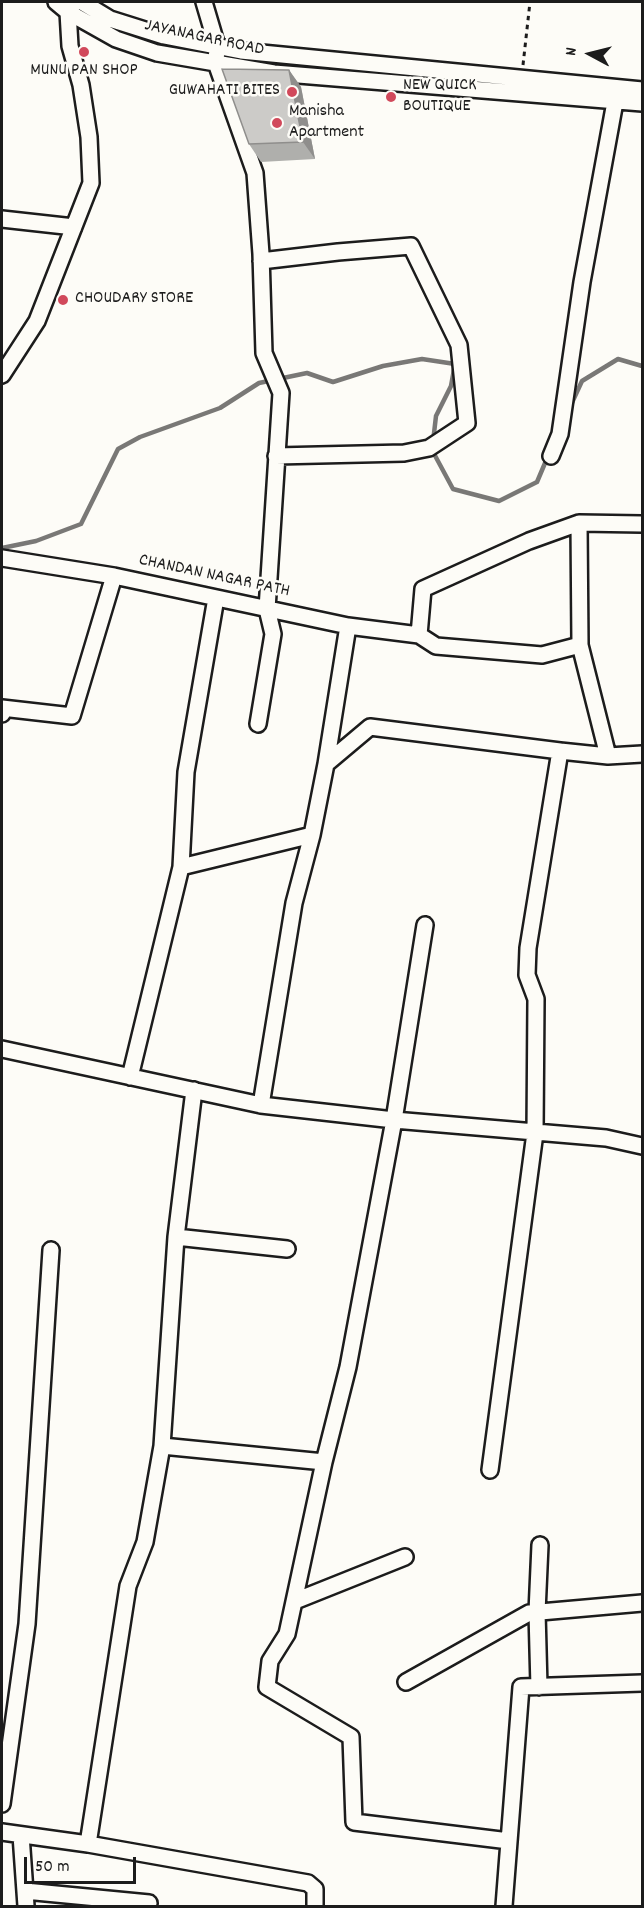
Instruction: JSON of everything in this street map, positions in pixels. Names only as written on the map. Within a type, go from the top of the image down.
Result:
[{"type":"street","name":"JAYANAGAR ROAD","points":[[56,2],[71,7],[116,39],[157,53],[274,73],[617,94],[642,90]]},
{"type":"street","name":"JAYANAGAR ROAD","points":[[82,2],[110,19],[164,36],[241,51],[617,94],[642,104]]},
{"type":"street","points":[[204,2],[217,46],[216,63],[255,173],[264,353],[281,393],[267,609],[273,634],[258,724]]},
{"type":"street","points":[[2,375],[37,321],[91,183],[89,137],[81,85],[70,46],[71,7]]},
{"type":"street","points":[[551,456],[560,434],[582,282],[617,94]]},
{"type":"street","points":[[2,219],[74,227]]},
{"type":"street","points":[[261,261],[411,246],[459,345],[467,423],[429,447],[404,453],[276,456]]},
{"type":"street","points":[[419,635],[423,590],[529,541],[579,524],[642,524]]},
{"type":"street","points":[[579,524],[580,645],[608,756]]},
{"type":"street","points":[[2,558],[114,576]]},
{"type":"street","name":"CHANDAN NAGAR PATH","points":[[2,710],[72,716],[114,576],[348,626],[419,635],[436,646],[542,655],[580,645]]},
{"type":"street","points":[[130,1077],[181,867],[186,772],[216,598]]},
{"type":"street","points":[[261,1105],[294,903],[312,836],[348,626]]},
{"type":"street","points":[[326,764],[370,727],[560,752],[608,756],[642,754]]},
{"type":"street","points":[[490,1470],[535,1133],[536,999],[527,975],[528,948],[560,752]]},
{"type":"street","points":[[181,867],[312,836]]},
{"type":"street","points":[[425,925],[394,1120],[348,1367],[324,1462],[287,1634],[270,1661],[267,1687],[351,1737],[354,1822],[509,1841]]},
{"type":"street","points":[[2,1049],[261,1105],[394,1120],[606,1138],[642,1146]]},
{"type":"street","points":[[88,1844],[128,1586],[145,1542],[162,1446],[176,1238],[194,1090]]},
{"type":"street","points":[[176,1238],[286,1249]]},
{"type":"street","points":[[2,1804],[27,1624],[51,1250]]},
{"type":"street","points":[[162,1446],[324,1462]]},
{"type":"street","points":[[539,1687],[537,1612],[540,1545]]},
{"type":"street","points":[[295,1601],[405,1557]]},
{"type":"street","points":[[406,1682],[529,1613],[642,1603]]},
{"type":"street","points":[[504,1906],[521,1688],[642,1683]]},
{"type":"street","points":[[2,1832],[88,1844],[309,1883],[315,1889],[315,1906]]},
{"type":"street","points":[[21,1835],[26,1899],[149,1903]]},
{"type":"path","points":[[523,68],[530,2]]},
{"type":"building","name":"Manisha Apartment","points":[[222,69],[289,70],[303,142],[249,144]]},
{"type":"waterway","points":[[2,548],[36,541],[81,524],[118,449],[140,437],[220,408],[259,383],[307,373],[333,382],[383,366],[422,359],[455,364],[451,386],[436,416],[433,442]]},
{"type":"waterway","points":[[570,407],[582,381],[618,359],[642,366]]},
{"type":"waterway","points":[[432,450],[453,489],[499,501],[537,482],[548,456]]},
{"type":"place","name":"MUNU PAN SHOP","points":[[84,52]]},
{"type":"place","name":"GUWAHATI BITES","points":[[292,92]]},
{"type":"place","name":"NEW QUICK BOUTIQUE","points":[[391,97]]},
{"type":"place","name":"Manisha Apartment","points":[[277,123]]},
{"type":"place","name":"CHOUDARY STORE","points":[[63,300]]}]
